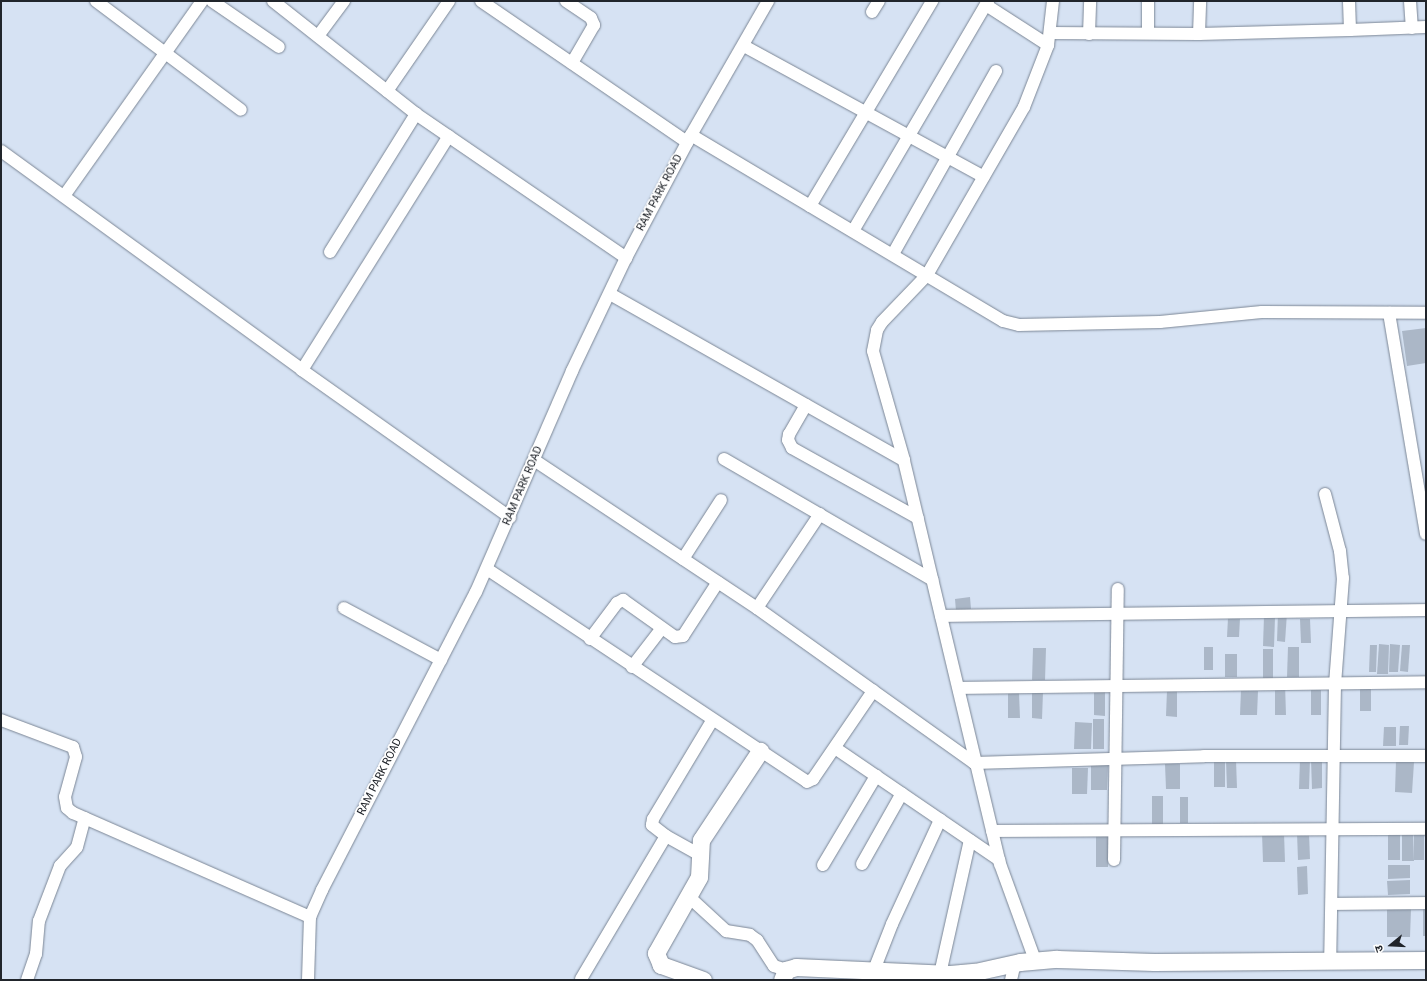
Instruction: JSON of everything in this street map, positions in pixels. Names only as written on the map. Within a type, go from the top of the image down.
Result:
[{"type":"street","points":[[96,1],[241,110]]},
{"type":"street","points":[[64,196],[164,52],[202,1]]},
{"type":"street","points":[[212,1],[279,47]]},
{"type":"street","points":[[273,1],[416,114],[626,258]]},
{"type":"street","points":[[318,36],[343,1]]},
{"type":"street","points":[[387,91],[449,1]]},
{"type":"street","points":[[481,1],[572,63],[689,138],[893,254],[1003,321],[1018,324],[1160,322],[1262,312],[1426,313]]},
{"type":"street","points":[[566,1],[591,18],[594,25],[572,63]]},
{"type":"street","name":"RAM PARK ROAD","points":[[308,980],[310,917],[322,890],[441,660],[486,569],[510,517],[572,371],[626,258],[689,138],[744,46],[768,1]]},
{"type":"street","points":[[872,12],[879,1]]},
{"type":"street","points":[[810,206],[932,1]]},
{"type":"street","points":[[1035,960],[999,860],[974,763],[959,688],[904,460],[876,365],[874,341],[882,322],[927,275],[1024,107],[1048,45],[1053,1]]},
{"type":"street","points":[[1089,34],[1090,1]]},
{"type":"street","points":[[1148,1],[1148,33]]},
{"type":"street","points":[[1199,34],[1200,1]]},
{"type":"street","points":[[1349,1],[1350,30]]},
{"type":"street","points":[[1410,1],[1412,28]]},
{"type":"street","points":[[853,231],[987,3],[1048,45]]},
{"type":"street","points":[[1050,33],[1199,34],[1426,27]]},
{"type":"street","points":[[744,46],[910,135],[984,177]]},
{"type":"street","points":[[893,254],[996,71]]},
{"type":"street","points":[[330,252],[416,114]]},
{"type":"street","points":[[302,370],[449,136]]},
{"type":"street","points":[[1,151],[302,370],[510,517]]},
{"type":"street","points":[[610,294],[904,460]]},
{"type":"street","points":[[1389,313],[1426,534]]},
{"type":"street","points":[[806,405],[789,434],[788,440],[792,448],[918,518]]},
{"type":"street","points":[[724,459],[933,580]]},
{"type":"street","points":[[534,460],[757,608],[974,763],[1116,758],[1334,755],[1426,756]]},
{"type":"street","points":[[1325,494],[1340,551],[1343,578],[1335,684],[1330,959]]},
{"type":"street","points":[[683,559],[721,500]]},
{"type":"street","points":[[757,608],[820,514]]},
{"type":"street","points":[[486,569],[712,721],[807,782],[813,779],[873,691]]},
{"type":"street","points":[[590,639],[620,601],[626,601],[675,636],[683,636],[718,582]]},
{"type":"street","points":[[1114,860],[1118,589]]},
{"type":"street","points":[[344,608],[441,660]]},
{"type":"street","points":[[941,616],[1426,610]]},
{"type":"street","points":[[632,667],[662,628]]},
{"type":"street","points":[[959,688],[1426,682]]},
{"type":"street","points":[[1,720],[73,747],[76,756],[66,803],[73,813],[310,917]]},
{"type":"street","points":[[700,855],[666,836],[652,825],[653,819],[712,721]]},
{"type":"street","points":[[835,748],[999,860]]},
{"type":"street","points":[[703,980],[661,964],[656,958],[657,949],[699,877],[700,855],[704,834],[760,751]]},
{"type":"street","points":[[824,865],[876,776]]},
{"type":"street","points":[[862,864],[902,793]]},
{"type":"street","points":[[27,980],[36,954],[39,921],[60,866],[77,847],[85,818]]},
{"type":"street","points":[[884,973],[892,924],[940,820]]},
{"type":"street","points":[[992,831],[1426,828]]},
{"type":"street","points":[[581,979],[666,836]]},
{"type":"street","points":[[946,976],[970,840]]},
{"type":"street","points":[[688,896],[726,931],[750,935],[757,940],[774,966],[784,975],[796,967],[946,976],[1035,960],[1154,962],[1330,959],[1426,960]]},
{"type":"street","points":[[1332,904],[1426,903]]},
{"type":"street","points":[[1011,980],[1015,963]]},
{"type":"building","points":[[1426,328],[1426,363],[1407,366],[1402,331]]},
{"type":"building","points":[[970,597],[971,609],[956,611],[955,599]]},
{"type":"building","points":[[1278,613],[1287,613],[1285,642],[1277,641]]},
{"type":"building","points":[[1264,616],[1275,617],[1274,647],[1263,646]]},
{"type":"building","points":[[1228,618],[1240,618],[1239,637],[1227,637]]},
{"type":"building","points":[[1300,619],[1310,619],[1311,643],[1301,643]]},
{"type":"building","points":[[1379,644],[1389,645],[1388,674],[1377,674]]},
{"type":"building","points":[[1390,644],[1400,645],[1398,672],[1389,672]]},
{"type":"building","points":[[1370,645],[1377,645],[1376,672],[1369,672]]},
{"type":"building","points":[[1402,645],[1410,645],[1408,672],[1400,671]]},
{"type":"building","points":[[1204,647],[1213,647],[1213,670],[1204,670]]},
{"type":"building","points":[[1288,647],[1299,647],[1299,677],[1287,677]]},
{"type":"building","points":[[1033,648],[1046,648],[1045,680],[1032,680]]},
{"type":"building","points":[[1263,649],[1273,649],[1273,679],[1263,679]]},
{"type":"building","points":[[1225,654],[1237,654],[1237,677],[1225,677]]},
{"type":"building","points":[[1275,684],[1285,684],[1286,715],[1275,715]]},
{"type":"building","points":[[1360,686],[1371,686],[1371,711],[1360,711]]},
{"type":"building","points":[[1094,689],[1105,689],[1105,716],[1094,715]]},
{"type":"building","points":[[1167,690],[1177,690],[1177,717],[1166,716]]},
{"type":"building","points":[[1241,690],[1258,691],[1257,715],[1240,715]]},
{"type":"building","points":[[1311,690],[1321,690],[1321,715],[1311,715]]},
{"type":"building","points":[[1032,692],[1043,692],[1042,719],[1032,718]]},
{"type":"building","points":[[1008,693],[1019,693],[1020,718],[1008,718]]},
{"type":"building","points":[[1093,719],[1104,719],[1104,749],[1093,749]]},
{"type":"building","points":[[1075,722],[1092,723],[1091,749],[1074,749]]},
{"type":"building","points":[[1400,726],[1409,726],[1408,745],[1399,745]]},
{"type":"building","points":[[1384,727],[1396,727],[1396,746],[1383,746]]},
{"type":"building","points":[[1214,759],[1225,759],[1225,787],[1214,787]]},
{"type":"building","points":[[1300,759],[1310,759],[1309,789],[1299,789]]},
{"type":"building","points":[[1311,759],[1322,759],[1322,788],[1312,789]]},
{"type":"building","points":[[1226,760],[1236,760],[1237,788],[1227,788]]},
{"type":"building","points":[[1396,761],[1414,762],[1412,793],[1395,792]]},
{"type":"building","points":[[1091,763],[1108,764],[1107,790],[1091,790]]},
{"type":"building","points":[[1165,764],[1180,764],[1180,789],[1166,789]]},
{"type":"building","points":[[1072,768],[1088,768],[1087,794],[1072,794]]},
{"type":"building","points":[[1152,796],[1163,796],[1163,824],[1152,824]]},
{"type":"building","points":[[1180,797],[1188,797],[1188,823],[1180,823]]},
{"type":"building","points":[[1402,831],[1413,831],[1414,861],[1402,861]]},
{"type":"building","points":[[1414,831],[1424,831],[1424,860],[1414,860]]},
{"type":"building","points":[[1388,832],[1400,832],[1400,860],[1388,860]]},
{"type":"building","points":[[1262,833],[1284,833],[1285,862],[1263,862]]},
{"type":"building","points":[[1297,833],[1309,833],[1310,859],[1298,860]]},
{"type":"building","points":[[1096,835],[1108,835],[1108,867],[1096,867]]},
{"type":"building","points":[[1388,865],[1410,865],[1410,878],[1388,879]]},
{"type":"building","points":[[1307,866],[1308,894],[1298,895],[1297,867]]},
{"type":"building","points":[[1410,880],[1410,894],[1388,895],[1387,881]]},
{"type":"building","points":[[1423,907],[1426,907],[1426,936],[1423,936]]},
{"type":"building","points":[[1387,908],[1411,909],[1410,937],[1387,937]]}]
